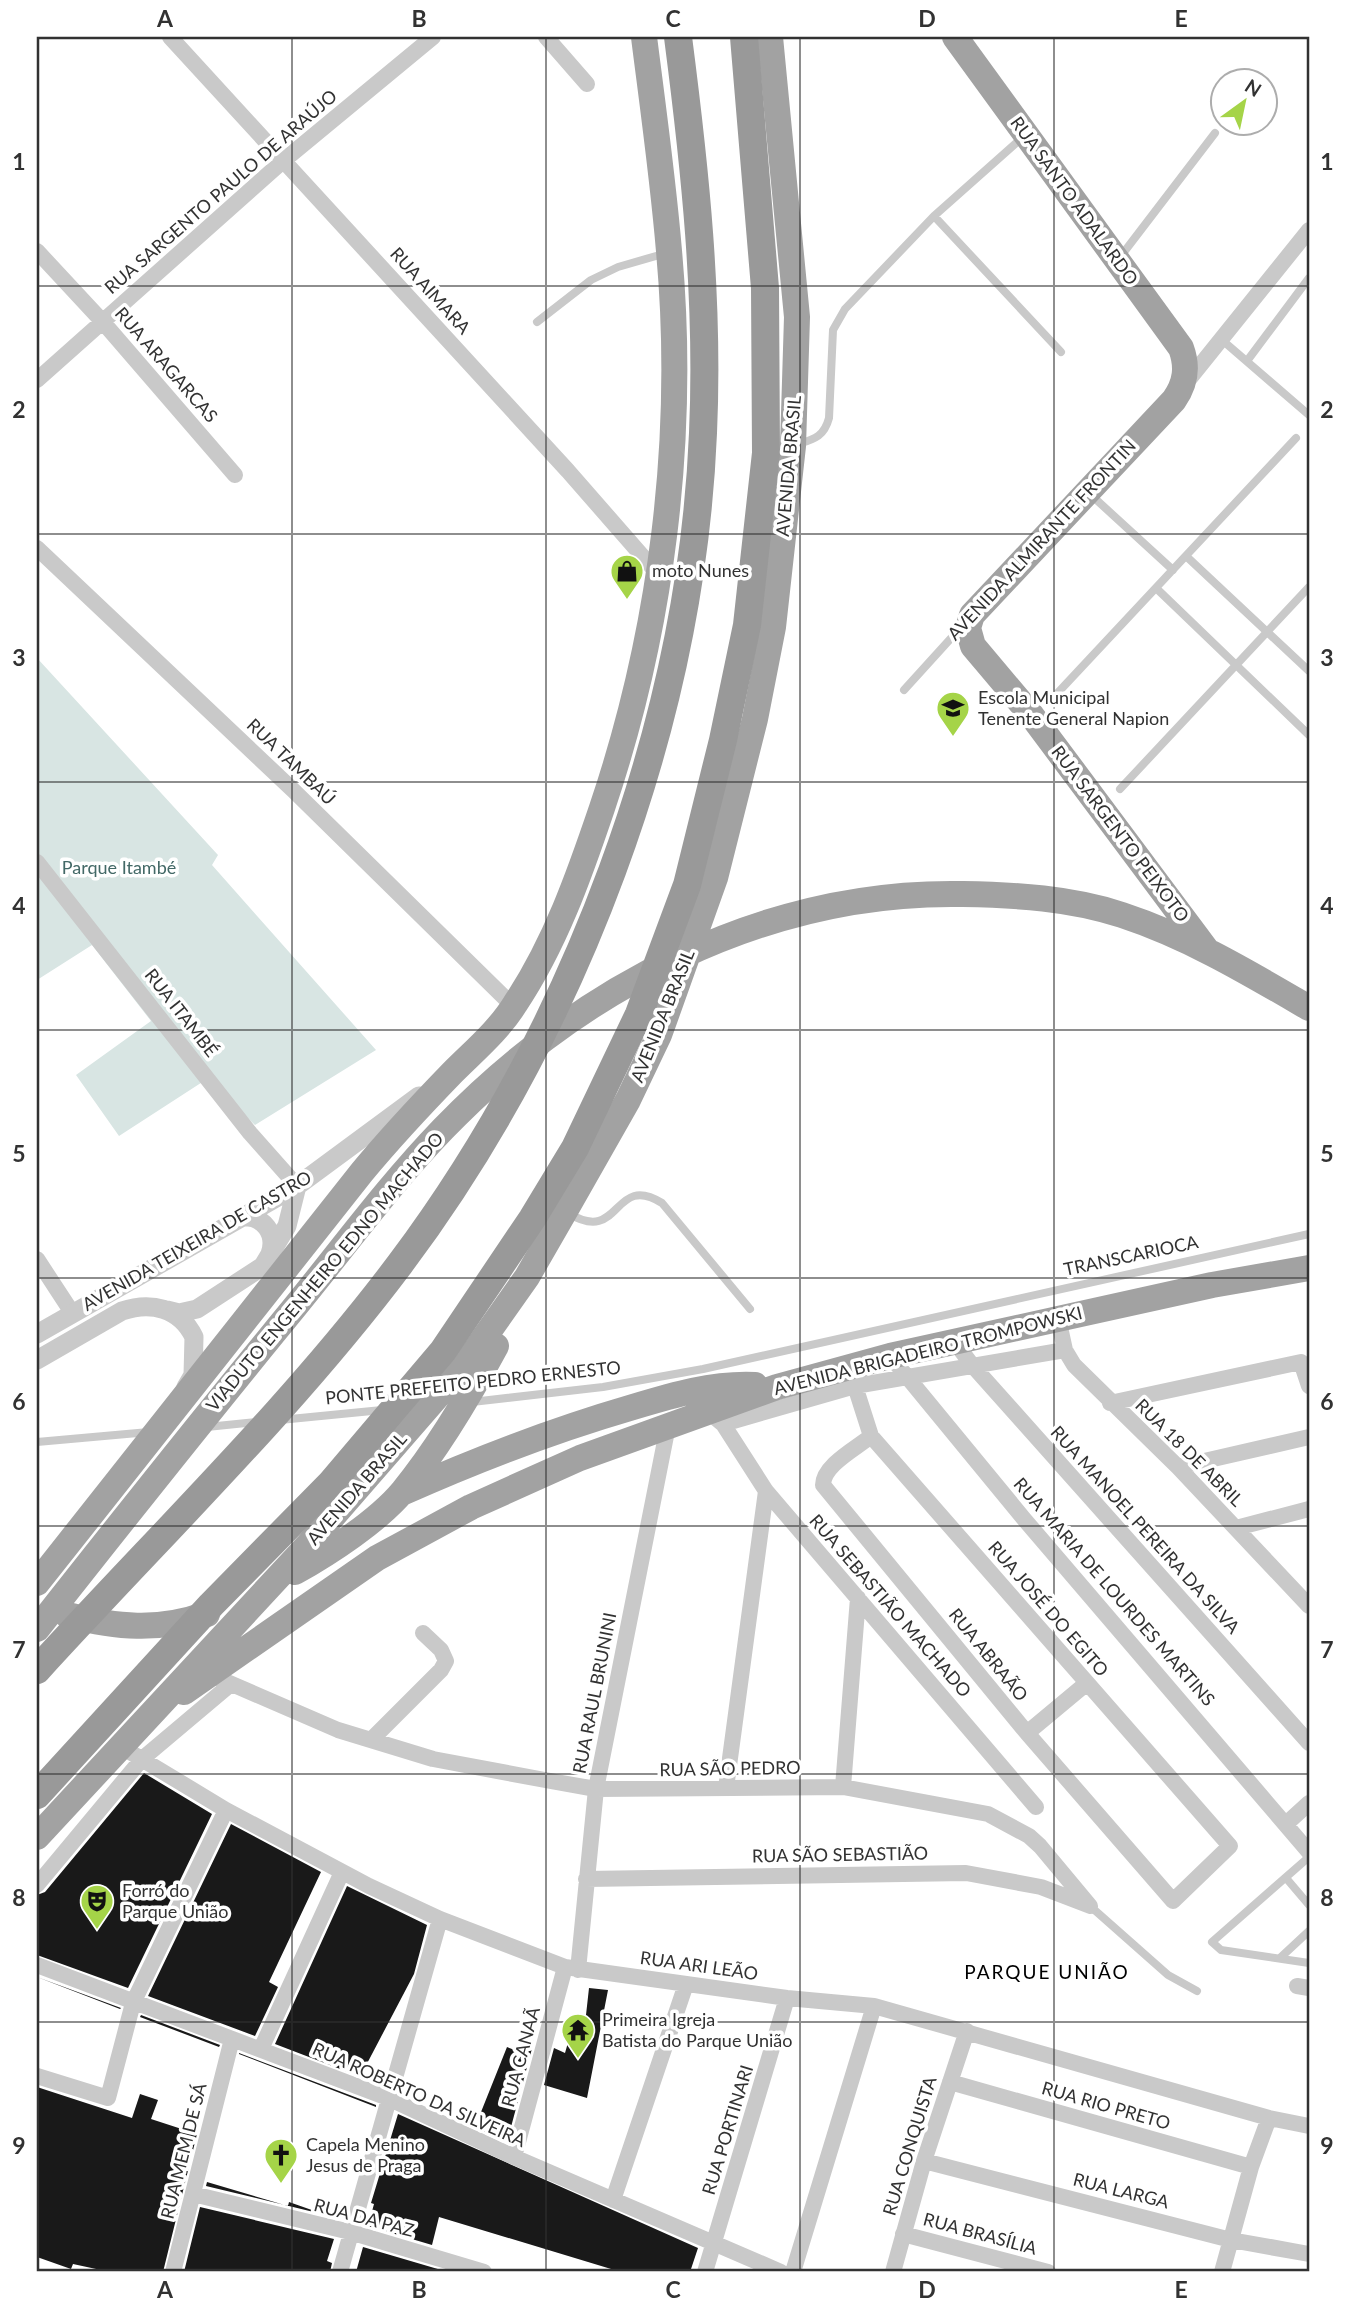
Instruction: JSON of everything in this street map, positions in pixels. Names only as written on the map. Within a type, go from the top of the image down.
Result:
[{"type":"highway","points":[[37,1583],[172,1427],[362,1172],[405,1121],[514,1007],[540,963],[567,905],[627,735],[646,656],[670,481],[673,391],[669,252],[644,37]]},
{"type":"highway","points":[[37,1670],[281,1408],[403,1259],[445,1200],[523,1072],[596,916],[638,791],[659,714],[675,646],[698,500],[704,374],[701,237],[678,37]]},
{"type":"highway","name":"AVENIDA BRASIL","points":[[37,1795],[211,1605],[331,1483],[443,1351],[532,1219],[575,1148],[639,1014],[687,885],[723,740],[747,625],[766,453],[765,288],[744,37]]},
{"type":"highway","name":"AVENIDA BRASIL","points":[[37,1837],[308,1545],[467,1362],[527,1277],[628,1100],[659,1035],[715,878],[755,719],[773,626],[793,446],[797,317],[770,37]]},
{"type":"highway","name":"RUA SANTO ADALARDO","points":[[955,37],[1118,261],[1182,369]]},
{"type":"highway","name":"AVENIDA ALMIRANTE FRONTIN","points":[[972,615],[1088,492],[1182,369]]},
{"type":"highway","name":"RUA SARGENTO PEIXOTO","points":[[972,615],[968,628],[973,646],[1032,716],[1207,950]]},
{"type":"highway","name":"VIADUTO ENGENHEIRO EDNO MACHADO","points":[[37,1629],[400,1178],[444,1128],[526,1053],[593,1004],[667,962],[751,927],[822,906],[935,894],[1053,900],[1122,915],[1207,950]]},
{"type":"highway","points":[[1207,950],[1309,1008]]},
{"type":"highway","name":"AVENIDA BRIGADEIRO TROMPOWSKI","points":[[125,1740],[177,1696],[221,1680],[276,1625],[377,1558],[447,1520],[580,1458],[668,1426],[715,1418],[777,1387],[890,1356],[1212,1285],[1309,1268]]},
{"type":"highway","points":[[37,1602],[61,1614],[109,1626],[145,1628],[186,1622],[243,1601],[313,1562],[401,1493],[440,1440],[481,1374],[506,1328],[527,1277]]},
{"type":"highway","points":[[401,1493],[498,1451],[659,1399],[706,1388],[741,1385],[777,1387]]},
{"type":"street","name":"RUA AIMARA","points":[[170,37],[568,471],[658,574]]},
{"type":"street","name":"RUA SARGENTO PAULO DE ARAÚJO","points":[[37,380],[283,161],[433,37]]},
{"type":"street","points":[[547,37],[587,83]]},
{"type":"street","name":"AVENIDA ALMIRANTE FRONTIN","points":[[1182,369],[1219,344],[1309,230]]},
{"type":"street","name":"RUA ARAGARCAS","points":[[37,251],[102,321],[235,475]]},
{"type":"street","points":[[1182,369],[1200,351],[1219,344]]},
{"type":"street","name":"RUA TAMBAÚ","points":[[37,548],[237,736],[514,1007]]},
{"type":"street","name":"RUA ITAMBÉ","points":[[37,862],[250,1133],[297,1186]]},
{"type":"street","name":"AVENIDA TEIXEIRA DE CASTRO","points":[[37,1334],[297,1186],[457,1068]]},
{"type":"street","points":[[268,1259],[287,1226],[297,1186]]},
{"type":"street","points":[[242,1217],[255,1217],[269,1228],[272,1242],[268,1259]]},
{"type":"street","points":[[37,1259],[73,1314]]},
{"type":"street","name":"AVENIDA TEIXEIRA DE CASTRO","points":[[37,1360],[122,1311],[137,1306],[179,1313],[197,1309],[257,1271],[268,1259]]},
{"type":"street","points":[[165,1309],[189,1327],[196,1350],[193,1375],[172,1427]]},
{"type":"street","name":"RUA 18 DE ABRIL","points":[[1058,1318],[1065,1350],[1074,1365],[1178,1467],[1309,1606]]},
{"type":"street","name":"RUA MANOEL PEREIRA DA SILVA","points":[[954,1341],[972,1365],[1309,1742]]},
{"type":"street","points":[[715,1418],[855,1386],[1065,1350]]},
{"type":"street","name":"RUA MARIA DE LOURDES MARTINS","points":[[890,1356],[1024,1519],[1309,1854]]},
{"type":"street","points":[[1111,1402],[1301,1362],[1309,1386]]},
{"type":"street","name":"RUA JOSÉ DO EGITO","points":[[855,1386],[872,1436],[1230,1846],[1173,1901]]},
{"type":"street","name":"RUA SEBASTIÃO MACHADO","points":[[715,1418],[766,1490],[1037,1807]]},
{"type":"street","name":"RUA RAUL BRUNINI","points":[[572,1968],[586,1880],[596,1788],[668,1426]]},
{"type":"street","name":"RUA ABRAÃO","points":[[872,1436],[829,1469],[823,1478],[823,1486],[1027,1733],[1173,1901]]},
{"type":"street","points":[[1178,1467],[1309,1437]]},
{"type":"street","points":[[726,1788],[766,1490]]},
{"type":"street","points":[[1236,1528],[1309,1509]]},
{"type":"street","points":[[1292,1587],[1309,1582]]},
{"type":"street","points":[[843,1787],[858,1598]]},
{"type":"street","points":[[371,1740],[441,1670],[446,1661],[441,1650],[423,1633]]},
{"type":"street","points":[[37,1885],[142,1759],[221,1680]]},
{"type":"street","name":"RUA SÃO PEDRO","points":[[221,1680],[338,1730],[433,1759],[596,1788],[843,1787],[988,1814],[1040,1846],[1090,1906]]},
{"type":"street","points":[[1027,1733],[1087,1682]]},
{"type":"street","name":"RUA ARI LEÃO","points":[[125,1740],[142,1759],[226,1810],[342,1872],[440,1919],[572,1968],[787,1998],[874,2006],[1269,2119],[1309,2126]]},
{"type":"street","points":[[1286,1824],[1309,1802]]},
{"type":"street","points":[[37,2076],[108,2098],[133,2003],[226,1810]]},
{"type":"street","points":[[261,2049],[342,1872]]},
{"type":"street","name":"RUA SÃO SEBASTIÃO","points":[[586,1880],[966,1873],[1048,1888],[1090,1906]]},
{"type":"street","points":[[340,2272],[440,1919]]},
{"type":"street","name":"RUA ROBERTO DA SILVEIRA","points":[[37,1965],[388,2098],[514,2157],[713,2245],[781,2272]]},
{"type":"street","name":"RUA CANAÃ","points":[[514,2157],[572,1968]]},
{"type":"street","points":[[613,2200],[686,1984]]},
{"type":"street","name":"RUA PORTINARI","points":[[705,2272],[787,1998]]},
{"type":"street","points":[[793,2272],[874,2006]]},
{"type":"street","name":"RUA CONQUISTA","points":[[893,2272],[924,2161],[967,2031]]},
{"type":"street","name":"RUA MEM DE SÁ","points":[[173,2272],[232,2039]]},
{"type":"street","name":"RUA RIO PRETO","points":[[950,2082],[1251,2166]]},
{"type":"street","points":[[1222,2272],[1251,2166],[1269,2119]]},
{"type":"street","name":"RUA LARGA","points":[[924,2161],[1231,2239],[1309,2254]]},
{"type":"street","name":"RUA DA PAZ","points":[[193,2194],[350,2232],[484,2272]]},
{"type":"street","name":"RUA BRASÍLIA","points":[[903,2234],[1048,2272]]},
{"type":"lane","points":[[793,446],[819,438],[826,430],[829,418],[833,330],[845,309],[934,216],[1026,135]]},
{"type":"lane","points":[[1118,261],[1213,136]]},
{"type":"lane","points":[[934,216],[1062,352]]},
{"type":"lane","points":[[537,322],[591,280],[618,267],[669,252]]},
{"type":"lane","points":[[1247,361],[1309,278]]},
{"type":"lane","points":[[1219,344],[1247,361],[1309,415]]},
{"type":"lane","points":[[1051,700],[1296,438]]},
{"type":"lane","points":[[1088,492],[1173,570]]},
{"type":"lane","points":[[1186,556],[1309,671]]},
{"type":"lane","points":[[1120,789],[1309,587]]},
{"type":"lane","points":[[1156,588],[1309,735]]},
{"type":"lane","name":"AVENIDA ALMIRANTE FRONTIN","points":[[904,690],[972,615]]},
{"type":"lane","points":[[565,1211],[583,1222],[600,1222],[636,1194],[647,1194],[662,1203],[750,1309]]},
{"type":"lane","name":"TRANSCARIOCA","points":[[989,1304],[1309,1232]]},
{"type":"lane","name":"PONTE PREFEITO PEDRO ERNESTO","points":[[457,1403],[603,1387],[703,1369],[989,1304]]},
{"type":"lane","name":"PONTE PREFEITO PEDRO ERNESTO","points":[[37,1441],[443,1404]]},
{"type":"lane","points":[[1309,1854],[1286,1878],[1212,1942],[1221,1950],[1309,1963]]},
{"type":"lane","points":[[1286,1878],[1309,1905]]},
{"type":"lane","name":"RUA SÃO PEDRO","points":[[1090,1906],[1168,1975],[1197,1991]]},
{"type":"lane","points":[[1280,1958],[1309,1931]]},
{"type":"green space","name":"Parque Itambé","points":[[37,658],[218,855],[212,865],[376,1050],[255,1125],[207,1079],[119,1136],[76,1075],[151,1021],[92,945],[37,980]]},
{"type":"building","points":[[144,1773],[212,1814],[128,1988],[37,1955],[37,1895],[45,1892]]},
{"type":"building","points":[[231,1824],[321,1872],[269,1982],[278,1987],[255,2036],[148,1996]]},
{"type":"building","points":[[347,1886],[427,1925],[414,1974],[361,2075],[382,2085],[275,2044]]},
{"type":"building","points":[[37,1977],[121,2008],[120,2009]]},
{"type":"building","name":"Primeira Igreja Batista do Parque União","points":[[589,1988],[608,1990],[587,2098],[544,2085],[554,2048],[565,2053],[571,2032],[584,2033]]},
{"type":"building","points":[[141,2015],[220,2045],[219,2047],[140,2017]]},
{"type":"building","points":[[526,2037],[534,2041],[507,2142],[475,2127],[507,2047],[520,2052]]},
{"type":"building","points":[[239,2054],[376,2105],[376,2107]]},
{"type":"building","points":[[37,2087],[132,2118],[140,2094],[158,2100],[151,2119],[197,2134],[163,2272],[110,2272],[73,2264],[71,2269],[37,2257]]},
{"type":"building","points":[[398,2114],[698,2248],[690,2272],[621,2272],[439,2217],[432,2245],[368,2226],[374,2204],[371,2203]]},
{"type":"building","points":[[207,2182],[285,2205],[206,2186]]},
{"type":"building","points":[[289,2202],[326,2215],[288,2206]]},
{"type":"building","points":[[200,2207],[334,2239],[327,2261],[332,2263],[330,2272],[184,2272]]},
{"type":"building","points":[[363,2247],[448,2272],[356,2272]]},
{"type":"place","name":"moto Nunes","points":[[627,601]]},
{"type":"place","name":"Escola Municipal Tenente General Napion","points":[[953,738]]},
{"type":"place","name":"Forró do Parque União","points":[[97,1931]]},
{"type":"place","name":"Primeira Igreja Batista do Parque União","points":[[578,2060]]},
{"type":"place","name":"Capela Menino Jesus de Praga","points":[[281,2185]]},
{"type":"district","name":"PARQUE UNIÃO","points":[[1047,1972]]}]
